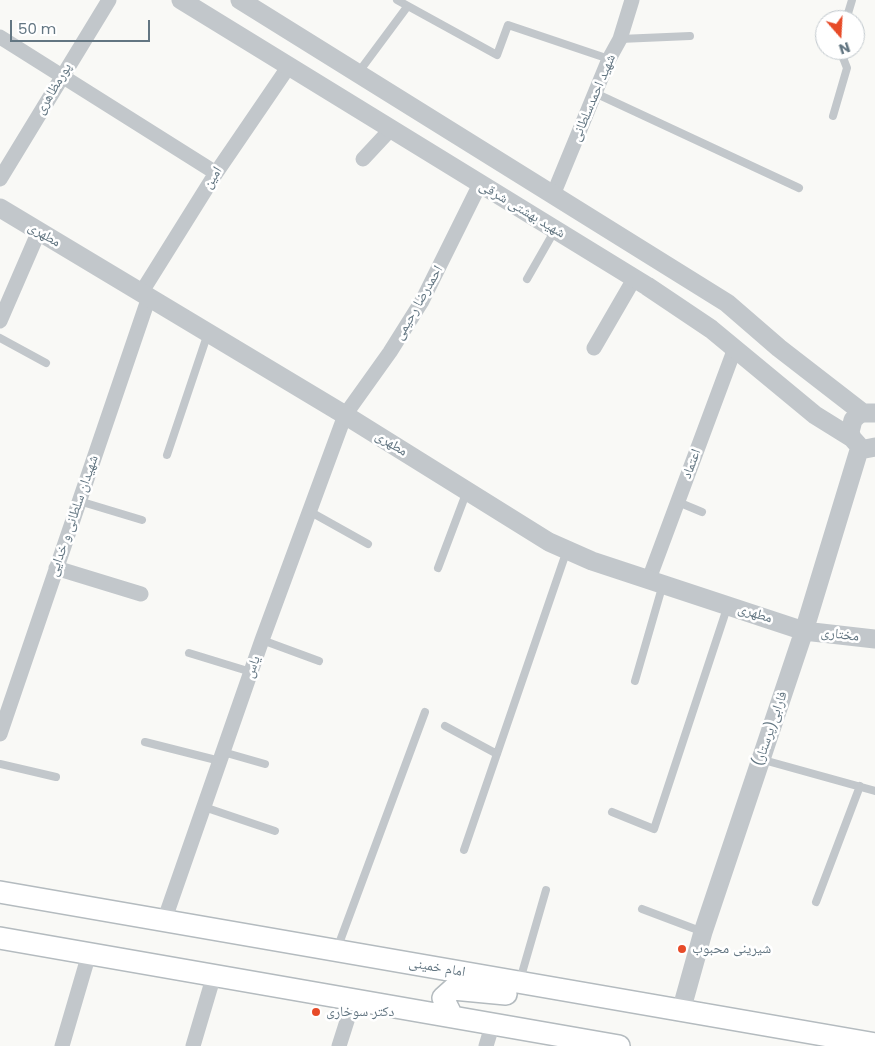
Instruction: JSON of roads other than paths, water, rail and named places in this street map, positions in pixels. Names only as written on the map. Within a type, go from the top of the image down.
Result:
[{"type":"main road","name":"امام خمینی","points":[[0,892],[875,1044]]},
{"type":"main road","points":[[0,938],[618,1046]]},
{"type":"main road","points":[[452,1016],[443,998],[453,989],[506,994],[540,1000],[580,993]]},
{"type":"street","name":"پورمظاهری","points":[[0,179],[108,0]]},
{"type":"street","name":"شهید بهشتی شرقی","points":[[181,0],[634,279],[711,329],[815,415],[862,444]]},
{"type":"street","name":"شهید بهشتی شرقی","points":[[240,0],[727,303],[779,348],[869,413]]},
{"type":"street","name":"شهید احمدسلطانی","points":[[553,195],[608,59],[620,40],[632,0]]},
{"type":"street","points":[[0,37],[216,173]]},
{"type":"street","name":"امین","points":[[145,295],[216,173],[289,66]]},
{"type":"street","points":[[362,159],[391,129]]},
{"type":"street","name":"احمدرضا رحیمی","points":[[346,415],[422,302],[480,184]]},
{"type":"street","name":"مطهری","points":[[0,208],[346,415],[549,542],[592,561],[804,630]]},
{"type":"street","points":[[0,321],[39,231]]},
{"type":"street","points":[[594,348],[634,279]]},
{"type":"street","name":"شهیدان سلطانی و خدایی","points":[[0,734],[79,501],[145,295]]},
{"type":"street","name":"اعتماد","points":[[656,582],[678,502],[735,348]]},
{"type":"street","name":"(پرستار)فارابی","points":[[681,1011],[703,932],[804,630],[862,444],[850,425],[858,415],[869,413]]},
{"type":"street","name":"یاس","points":[[164,921],[262,640],[346,415]]},
{"type":"street","points":[[56,568],[141,594]]},
{"type":"street","name":"مختاری","points":[[804,630],[875,639]]},
{"type":"street","points":[[62,1046],[89,954]]},
{"type":"street","points":[[193,1046],[214,975]]},
{"type":"street","points":[[340,1046],[354,999]]},
{"type":"street","points":[[486,1046],[493,1023]]},
{"type":"lane","points":[[397,0],[497,55],[508,25],[608,59]]},
{"type":"lane","points":[[358,73],[408,7]]},
{"type":"lane","points":[[620,40],[690,36]]},
{"type":"lane","points":[[833,116],[847,68],[844,60]]},
{"type":"lane","points":[[595,93],[799,188]]},
{"type":"lane","points":[[527,279],[555,230]]},
{"type":"lane","points":[[167,455],[208,332]]},
{"type":"lane","points":[[0,338],[46,362]]},
{"type":"lane","points":[[438,568],[467,491]]},
{"type":"lane","points":[[79,501],[142,520]]},
{"type":"lane","points":[[678,502],[702,512]]},
{"type":"lane","points":[[309,511],[368,544]]},
{"type":"lane","points":[[464,850],[567,550]]},
{"type":"lane","points":[[635,681],[656,582]]},
{"type":"lane","points":[[612,812],[654,829],[728,605]]},
{"type":"lane","points":[[262,640],[319,661]]},
{"type":"lane","points":[[189,653],[251,672]]},
{"type":"lane","points":[[336,951],[425,712]]},
{"type":"lane","points":[[445,726],[498,754]]},
{"type":"lane","points":[[145,742],[265,764]]},
{"type":"lane","points":[[760,759],[875,791]]},
{"type":"lane","points":[[0,764],[56,778]]},
{"type":"lane","points":[[816,902],[860,786]]},
{"type":"lane","points":[[204,807],[275,831]]},
{"type":"lane","points":[[519,983],[546,890]]},
{"type":"lane","points":[[642,909],[703,932]]},
{"type":"place","name":"شیرینی محبوب","points":[[682,949]]},
{"type":"place","name":"دکتر سوخاری","points":[[316,1012]]}]
